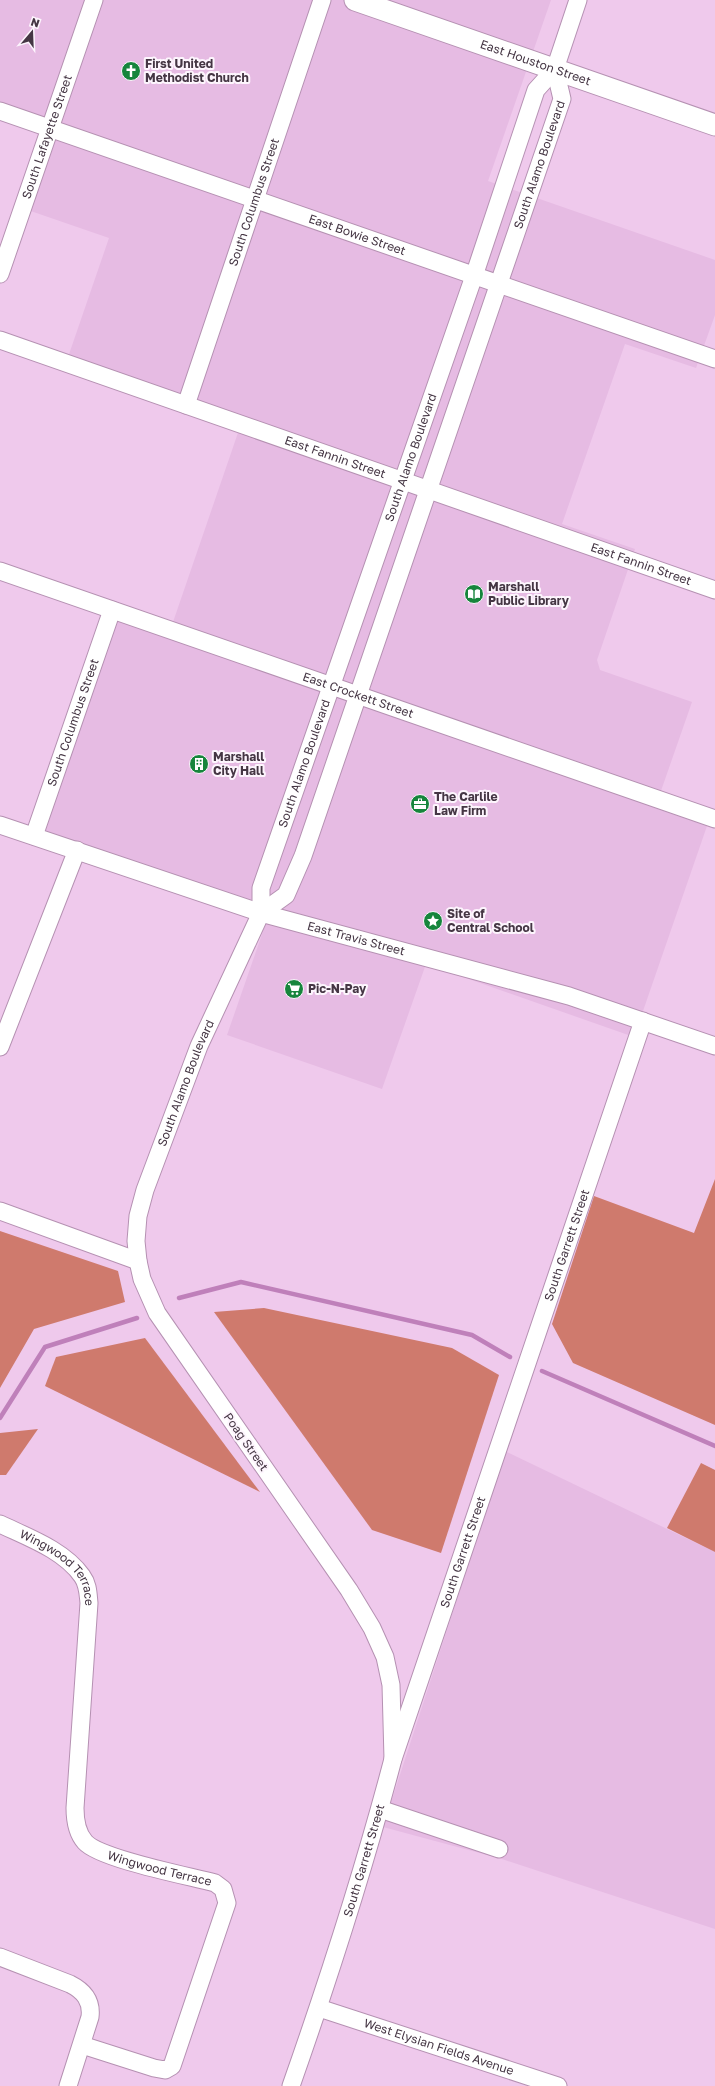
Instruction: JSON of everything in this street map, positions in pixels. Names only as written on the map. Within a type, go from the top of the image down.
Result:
[{"type":"main road","name":"East Houston Street","points":[[355,0],[715,126]]},
{"type":"street","name":"South Lafayette Street","points":[[0,274],[94,0]]},
{"type":"street","name":"South Columbus Street","points":[[186,405],[322,0]]},
{"type":"street","points":[[555,69],[578,0]]},
{"type":"street","name":"South Alamo Boulevard","points":[[138,1260],[136,1241],[138,1216],[145,1190],[199,1046],[261,913],[261,888],[330,686],[474,276],[536,90],[555,69]]},
{"type":"street","name":"South Alamo Boulevard","points":[[261,913],[286,895],[302,856],[358,696],[562,99],[555,69]]},
{"type":"street","name":"East Bowie Street","points":[[0,111],[715,359]]},
{"type":"street","name":"East Fannin Street","points":[[0,340],[715,590]]},
{"type":"street","name":"East Crockett Street","points":[[0,571],[715,819]]},
{"type":"street","name":"South Columbus Street","points":[[34,836],[112,610]]},
{"type":"street","name":"East Travis Street","points":[[0,824],[261,913],[568,996],[715,1046]]},
{"type":"street","points":[[0,1047],[77,850]]},
{"type":"street","name":"South Garrett Street","points":[[292,2086],[319,2008],[380,1809],[393,1759],[643,1021]]},
{"type":"street","points":[[0,1211],[138,1260]]},
{"type":"street","name":"Poag Street","points":[[138,1260],[142,1280],[157,1313],[349,1590],[372,1628],[386,1657],[391,1685],[393,1759]]},
{"type":"street","name":"Wingwood Terrace","points":[[0,1524],[57,1554],[82,1576],[88,1588],[89,1603],[75,1808],[76,1819],[81,1835],[90,1847],[102,1853],[215,1883],[223,1889],[227,1903],[172,2066],[165,2070],[154,2068],[82,2045]]},
{"type":"street","points":[[380,1809],[500,1849]]},
{"type":"street","points":[[0,1957],[70,1984],[83,1992],[91,2010],[82,2045],[68,2086]]},
{"type":"street","name":"West Elysian Fields Avenue","points":[[319,2008],[558,2086]]},
{"type":"shaded area","points":[[0,0],[551,0],[488,181],[715,260],[715,315],[696,368],[625,344],[562,524],[635,549],[597,660],[600,670],[692,702],[655,808],[707,826],[634,1037],[426,964],[382,1089],[227,1035],[268,917],[31,834],[111,604],[172,625],[241,424],[66,363],[109,238],[19,207],[46,128],[0,112]]},
{"type":"shaded area","points":[[715,1179],[715,1425],[573,1363],[552,1324],[594,1196],[694,1233]]},
{"type":"shaded area","points":[[0,1231],[118,1271],[125,1302],[34,1329],[0,1388]]},
{"type":"shaded area","points":[[264,1308],[452,1348],[499,1375],[441,1553],[372,1530],[214,1312]]},
{"type":"shaded area","points":[[145,1338],[260,1492],[45,1386],[56,1357]]},
{"type":"shaded area","points":[[38,1429],[6,1475],[0,1475],[0,1433]]},
{"type":"shaded area","points":[[505,1451],[715,1552],[715,1929],[502,1859],[383,1827]]},
{"type":"shaded area","points":[[701,1463],[715,1470],[715,1552],[667,1528]]},
{"type":"waterway","points":[[179,1298],[241,1282],[472,1335],[510,1357]]},
{"type":"waterway","points":[[0,1418],[45,1347],[137,1318]]},
{"type":"waterway","points":[[542,1371],[715,1446]]},
{"type":"place","name":"First United Methodist Church","points":[[131,71]]},
{"type":"place","name":"Marshall Public Library","points":[[474,594]]},
{"type":"place","name":"Marshall City Hall","points":[[199,764]]},
{"type":"place","name":"The Carlile Law Firm","points":[[420,804]]},
{"type":"place","name":"Site of Central School","points":[[433,921]]},
{"type":"place","name":"Pic-N-Pay","points":[[294,989]]}]
